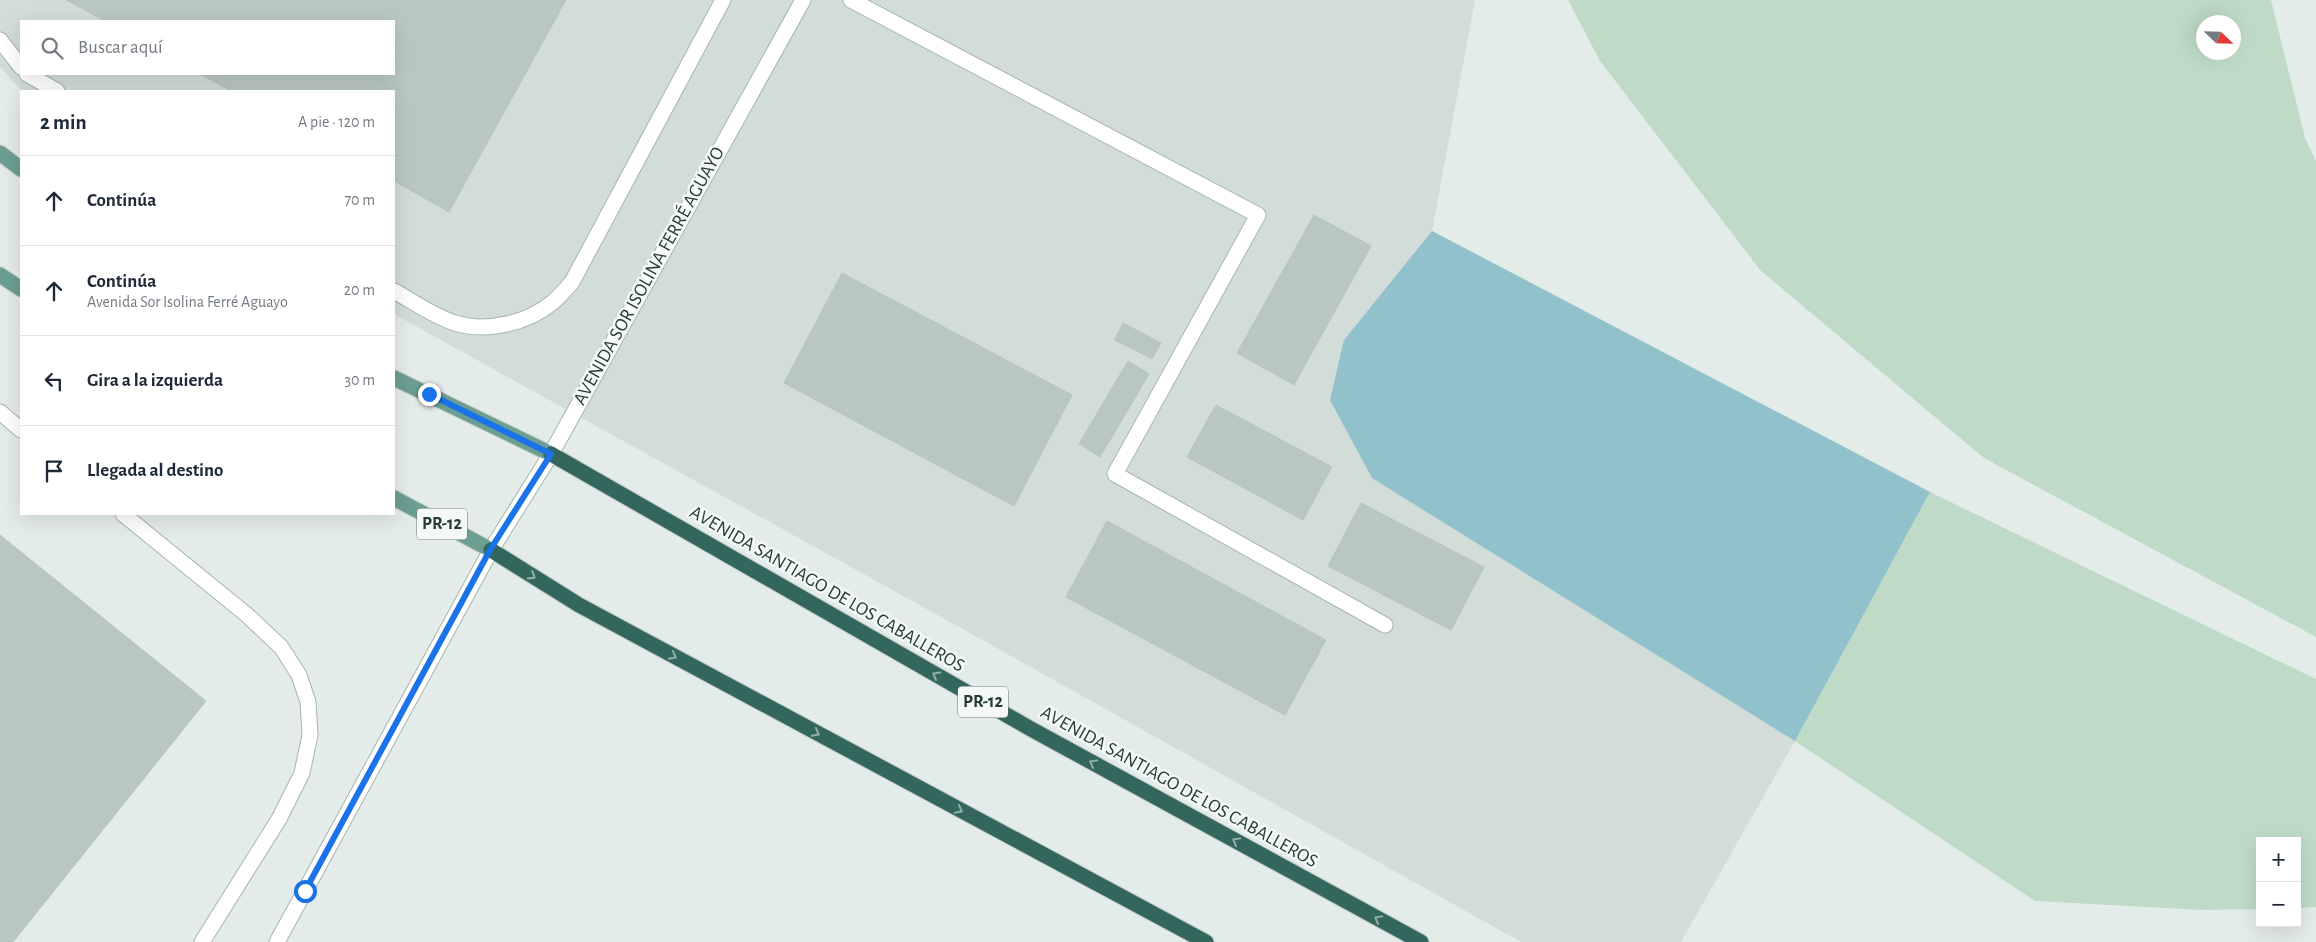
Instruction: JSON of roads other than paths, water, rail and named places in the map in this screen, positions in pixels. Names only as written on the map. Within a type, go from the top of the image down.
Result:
[{"type":"highway","name":"AVENIDA SANTIAGO DE LOS CABALLEROS","points":[[551,454],[1031,730],[1421,942]]},
{"type":"highway","name":"PR-12","points":[[490,550],[579,605],[1206,942]]},
{"type":"main road","points":[[0,153],[20,168]]},
{"type":"main road","points":[[0,275],[20,288]]},
{"type":"main road","name":"AVENIDA SANTIAGO DE LOS CABALLEROS","points":[[395,378],[551,454]]},
{"type":"main road","name":"PR-12","points":[[395,499],[490,550]]},
{"type":"street","points":[[395,292],[433,313],[456,323],[483,327],[506,324],[530,317],[553,302],[572,282],[723,0]]},
{"type":"street","name":"AVENIDA SOR ISOLINA FERRÉ AGUAYO","points":[[277,942],[490,550],[551,454],[803,0]]},
{"type":"street","points":[[851,0],[1258,215],[1114,474],[1385,625]]},
{"type":"street","points":[[0,40],[20,66]]},
{"type":"street","points":[[29,75],[55,90]]},
{"type":"street","points":[[0,412],[20,429]]},
{"type":"street","points":[[124,515],[247,615],[281,647],[299,675],[308,702],[310,735],[302,772],[274,827],[202,942]]},
{"type":"water","points":[[1432,231],[1930,492],[1795,741],[1372,478],[1330,400],[1344,340]]}]
